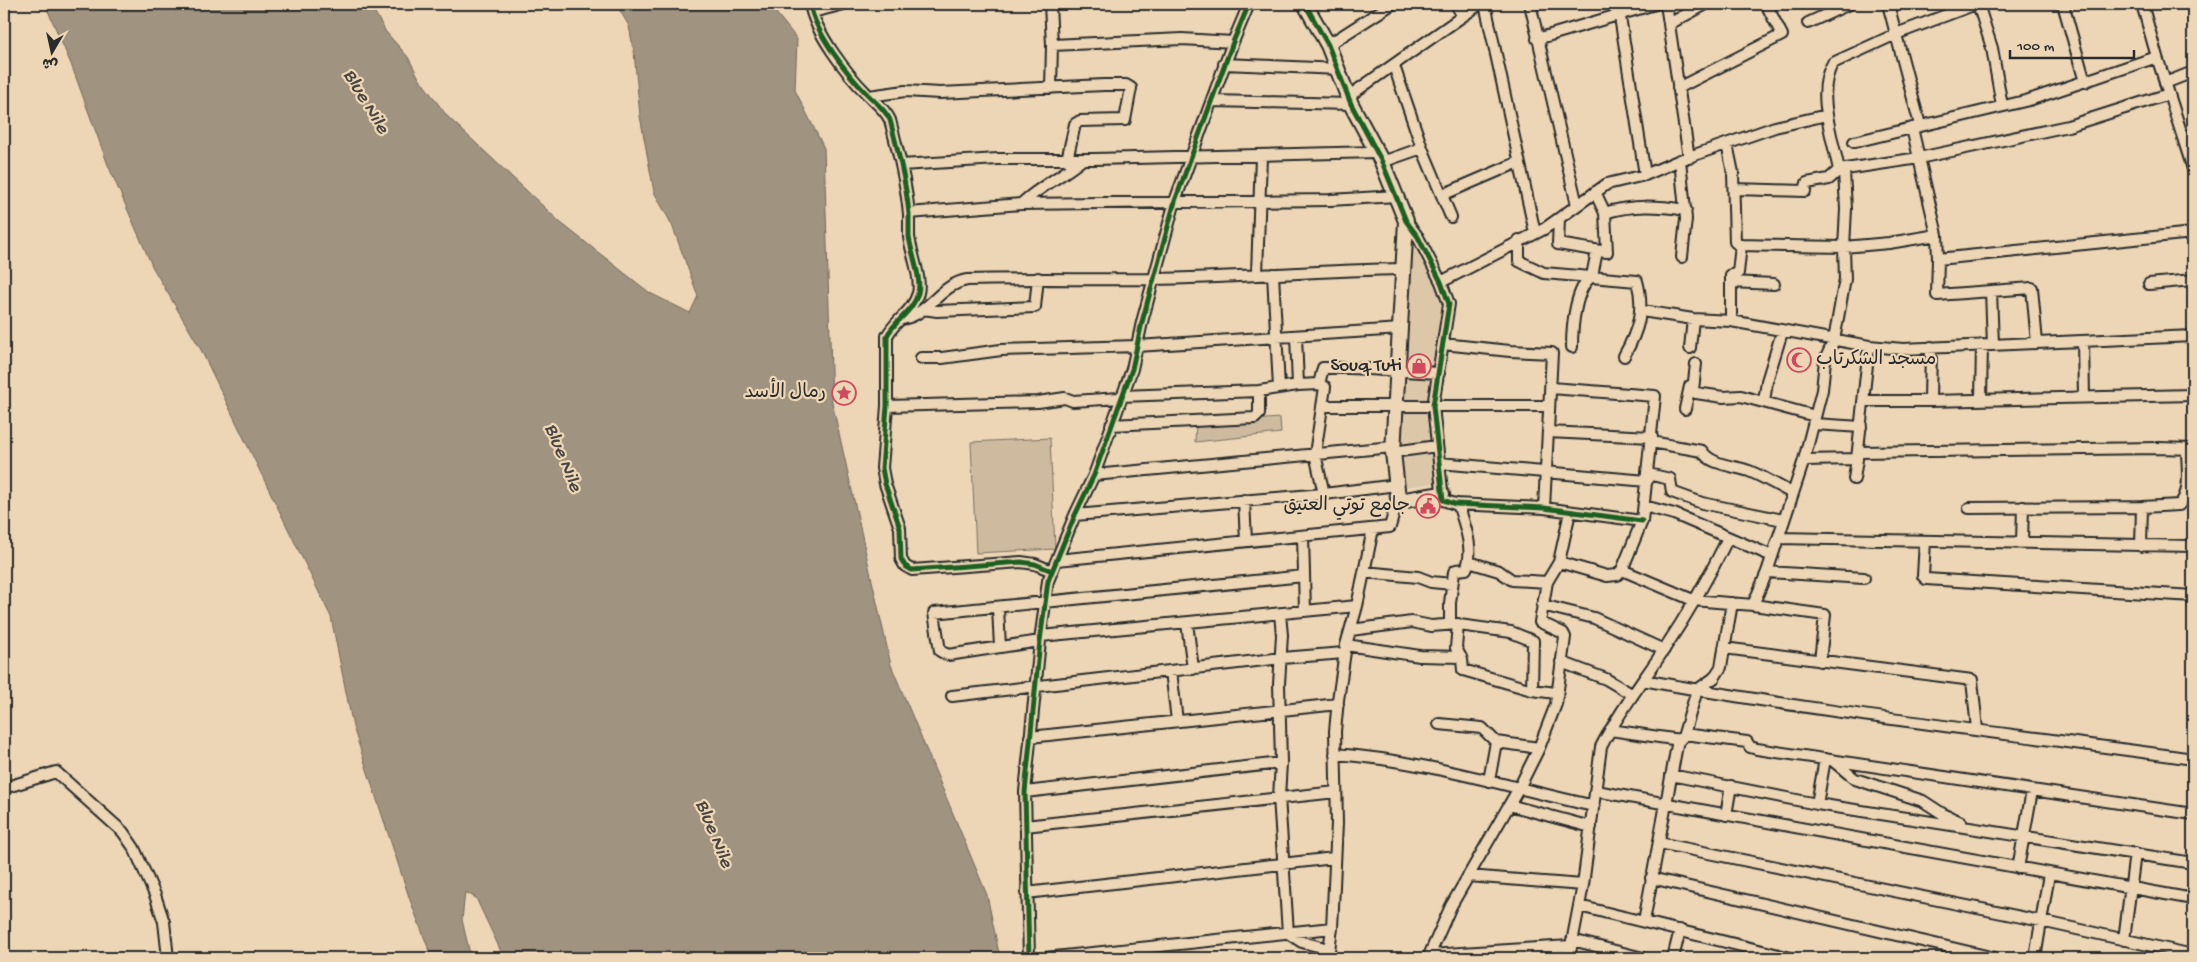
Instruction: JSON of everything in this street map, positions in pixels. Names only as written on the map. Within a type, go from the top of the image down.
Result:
[{"type":"street","points":[[844,4],[812,8],[840,65],[868,96],[886,111],[890,120],[901,165],[909,213],[909,236],[919,283],[918,293],[902,319],[891,328],[887,336],[886,406],[882,468],[885,484],[898,517],[901,560],[905,566],[912,570],[1021,562],[1035,564],[1052,571]]},
{"type":"street","points":[[1050,4],[1052,45],[1051,88]]},
{"type":"street","points":[[1029,958],[1025,792],[1041,638],[1052,571],[1094,475],[1132,369],[1175,201],[1224,64],[1249,4]]},
{"type":"street","points":[[1305,4],[1328,45],[1350,100],[1380,157],[1406,221],[1418,237],[1450,304],[1433,406],[1443,500],[1458,504],[1544,508],[1642,521]]},
{"type":"street","points":[[1328,45],[1392,4]]},
{"type":"street","points":[[1456,4],[1462,15]]},
{"type":"street","points":[[1212,102],[1350,100],[1462,15],[1480,4]]},
{"type":"street","points":[[1485,4],[1535,233]]},
{"type":"street","points":[[1530,4],[1577,205]]},
{"type":"street","points":[[1618,4],[1645,174]]},
{"type":"street","points":[[1537,39],[1655,4]]},
{"type":"street","points":[[1666,4],[1678,88],[1684,159],[1686,210],[1682,257]]},
{"type":"street","points":[[1669,24],[1706,4]]},
{"type":"street","points":[[1678,88],[1782,35],[1766,4]]},
{"type":"street","points":[[1808,23],[1849,4]]},
{"type":"street","points":[[1888,4],[1916,126],[1919,158],[1937,235],[1937,295],[2033,289],[2037,343]]},
{"type":"street","points":[[1753,605],[1767,572],[1804,460],[1822,390],[1825,360],[1834,340],[1845,278],[1846,209],[1841,171],[1827,115],[1825,84],[1827,73],[1833,63],[1896,34],[1977,4],[1992,48],[2002,106]]},
{"type":"street","points":[[2064,4],[2085,82]]},
{"type":"street","points":[[2142,4],[2193,169]]},
{"type":"street","points":[[1052,45],[1182,38],[1233,42]]},
{"type":"street","points":[[1854,142],[2002,106],[2085,82],[2157,57]]},
{"type":"street","points":[[1224,64],[1338,69]]},
{"type":"street","points":[[1394,66],[1422,148],[1451,217]]},
{"type":"street","points":[[2165,83],[2193,72]]},
{"type":"street","points":[[868,96],[905,91],[940,93],[1126,85],[1131,88],[1125,120],[1080,121],[1075,124],[1067,160]]},
{"type":"street","points":[[1734,189],[1805,191],[1807,183],[1829,179],[1841,171],[1919,158],[2068,126],[2169,94]]},
{"type":"street","points":[[1441,282],[1559,219],[1607,184],[1645,174],[1775,127],[1827,115]]},
{"type":"street","points":[[1727,144],[1733,173],[1735,242],[1741,245],[1844,247],[1889,243],[1937,235]]},
{"type":"street","points":[[901,165],[998,159],[1083,160],[1260,156],[1380,157],[1422,148]]},
{"type":"street","points":[[1257,274],[1260,156]]},
{"type":"street","points":[[1021,204],[1035,191],[1069,171],[1083,160]]},
{"type":"street","points":[[1442,195],[1519,162]]},
{"type":"street","points":[[1559,219],[1558,244],[1605,253],[1608,250],[1606,213],[1595,192]]},
{"type":"street","points":[[909,213],[1021,204],[1339,200],[1397,196]]},
{"type":"street","points":[[1606,213],[1615,209],[1648,206],[1686,210]]},
{"type":"street","points":[[1057,560],[1390,527],[1397,492],[1393,450],[1406,221]]},
{"type":"street","points":[[1938,259],[2193,233]]},
{"type":"street","points":[[1519,240],[1520,261],[1544,273],[1637,281],[1642,311],[1637,332],[1624,356]]},
{"type":"street","points":[[1731,321],[1732,274],[1738,273],[1741,245]]},
{"type":"street","points":[[1572,347],[1576,307],[1586,280],[1592,276],[1597,251]]},
{"type":"street","points":[[902,319],[913,317],[924,309],[937,295],[957,282],[1038,278],[1154,279],[1339,269],[1403,269]]},
{"type":"street","points":[[1272,274],[1279,388]]},
{"type":"street","points":[[924,309],[937,311],[1035,307],[1038,278]]},
{"type":"street","points":[[2149,284],[2193,280]]},
{"type":"street","points":[[1731,282],[1774,284]]},
{"type":"street","points":[[1991,291],[1993,345]]},
{"type":"street","points":[[1642,311],[1693,319],[1731,321],[1782,332],[1869,346],[1903,349],[2193,336]]},
{"type":"street","points":[[1690,348],[1693,319]]},
{"type":"street","points":[[921,358],[942,358],[1001,350],[1137,346],[1401,329]]},
{"type":"street","points":[[1764,402],[1767,381],[1782,332]]},
{"type":"street","points":[[1296,336],[1298,385]]},
{"type":"street","points":[[2083,341],[2084,397]]},
{"type":"street","points":[[1444,344],[1510,351],[1552,352],[1544,508]]},
{"type":"street","points":[[1981,400],[1982,345]]},
{"type":"street","points":[[1854,479],[1869,346]]},
{"type":"street","points":[[1930,401],[1931,347]]},
{"type":"street","points":[[1696,364],[1693,390],[1696,393],[1723,397],[1741,396],[1815,420],[1861,427]]},
{"type":"street","points":[[1319,384],[1323,368],[1439,373]]},
{"type":"street","points":[[886,406],[1038,402],[1065,398],[1073,401],[1259,391],[1319,384],[1325,386],[1315,454],[1324,494]]},
{"type":"street","points":[[1685,409],[1690,386],[1693,386]]},
{"type":"street","points":[[1551,388],[1655,396],[1652,440],[1642,521],[1622,570],[1617,575],[1607,576],[1559,562]]},
{"type":"street","points":[[1111,425],[1255,418],[1259,414],[1259,391]]},
{"type":"street","points":[[1863,401],[2193,395]]},
{"type":"street","points":[[1322,406],[1549,406]]},
{"type":"street","points":[[1548,432],[1652,440],[1702,451],[1703,454],[1721,463],[1747,471],[1792,493]]},
{"type":"street","points":[[1094,475],[1315,454],[1437,446]]},
{"type":"street","points":[[1804,460],[1858,455],[2159,448],[2190,449],[2187,483],[2184,500],[2181,504]]},
{"type":"street","points":[[1439,463],[1546,473],[1670,480],[1672,492],[1702,503],[1783,520]]},
{"type":"street","points":[[1075,515],[1324,494],[1397,492],[1405,500],[1442,494]]},
{"type":"street","points":[[1244,500],[1246,541]]},
{"type":"street","points":[[1458,504],[1467,532],[1469,562],[1466,569],[1454,572],[1452,584],[1456,648],[1461,657],[1463,670],[1532,690],[1538,689],[1556,694]]},
{"type":"street","points":[[1969,508],[2142,507],[2193,504]]},
{"type":"street","points":[[1644,506],[1674,514],[1772,556]]},
{"type":"street","points":[[2022,541],[2023,507]]},
{"type":"street","points":[[2142,507],[2142,546]]},
{"type":"street","points":[[1570,512],[1559,562],[1547,582],[1540,622],[1564,634],[1556,704],[1539,748],[1520,788],[1451,906],[1429,956],[1571,943],[1643,958]]},
{"type":"street","points":[[1288,933],[1328,954],[1332,928],[1336,792],[1335,754],[1338,704],[1345,649],[1357,606],[1373,529]]},
{"type":"street","points":[[1304,536],[1305,611]]},
{"type":"street","points":[[1569,958],[1583,885],[1601,747],[1610,730],[1664,650],[1693,600],[1709,577],[1728,538]]},
{"type":"street","points":[[1778,538],[2022,541],[2193,546]]},
{"type":"street","points":[[1925,541],[1923,576],[1926,579],[2193,596]]},
{"type":"street","points":[[1469,562],[1499,571],[1512,580],[1547,582]]},
{"type":"street","points":[[1622,570],[1693,600],[1753,605],[1825,615],[1820,661]]},
{"type":"street","points":[[1364,572],[1418,577],[1431,582],[1452,584]]},
{"type":"street","points":[[1767,572],[1864,578]]},
{"type":"street","points":[[1304,576],[934,613],[940,651],[948,655],[1041,638],[1357,606]]},
{"type":"street","points":[[1644,921],[1678,740],[1682,737],[1697,690],[1717,674],[1721,667],[1732,603]]},
{"type":"street","points":[[1542,605],[1594,618],[1664,650]]},
{"type":"street","points":[[998,608],[1000,647]]},
{"type":"street","points":[[1280,614],[1282,658],[1279,684],[1282,763],[1280,797],[1288,933]]},
{"type":"street","points":[[1351,630],[1412,622],[1431,626],[1454,624],[1511,632],[1533,641],[1532,690]]},
{"type":"street","points":[[1187,623],[1193,669]]},
{"type":"street","points":[[1724,648],[1972,680],[1977,729]]},
{"type":"street","points":[[952,696],[1193,669],[1345,649],[1420,656],[1461,657]]},
{"type":"street","points":[[1561,662],[1606,679],[1633,695]]},
{"type":"street","points":[[1171,671],[1177,721]]},
{"type":"street","points":[[1643,680],[1697,690],[2193,758]]},
{"type":"street","points":[[1030,737],[1338,704]]},
{"type":"street","points":[[1439,724],[1482,728],[1496,742],[1539,748]]},
{"type":"street","points":[[1610,730],[1747,742],[1750,747],[1757,749],[2193,814]]},
{"type":"street","points":[[1489,781],[1496,742]]},
{"type":"street","points":[[1335,754],[1368,756],[1489,781],[1594,806]]},
{"type":"street","points":[[1818,804],[1829,760]]},
{"type":"street","points":[[1829,760],[1855,779],[1924,801],[1943,814],[1976,828]]},
{"type":"street","points":[[1025,792],[1282,763]]},
{"type":"street","points":[[4,788],[56,772],[123,832],[134,848],[155,895],[164,922],[168,958]]},
{"type":"street","points":[[1671,775],[1818,804],[2193,863]]},
{"type":"street","points":[[1726,815],[1731,786]]},
{"type":"street","points":[[1596,791],[2193,899]]},
{"type":"street","points":[[2018,868],[2032,791]]},
{"type":"street","points":[[1025,826],[1336,792]]},
{"type":"street","points":[[1510,805],[1591,827]]},
{"type":"street","points":[[1659,843],[2193,954]]},
{"type":"street","points":[[2124,940],[2135,853]]},
{"type":"street","points":[[1026,893],[1334,858]]},
{"type":"street","points":[[2035,958],[2049,874]]},
{"type":"street","points":[[1468,876],[1583,885]]},
{"type":"street","points":[[1651,878],[1995,958]]},
{"type":"street","points":[[1579,906],[1791,958]]},
{"type":"street","points":[[1046,958],[1332,928]]},
{"type":"street","points":[[1673,958],[1680,930]]},
{"type":"shaded area","name":"Souq Tuti","points":[[1417,240],[1448,304],[1433,405],[1440,482],[1399,488],[1405,241]]},
{"type":"shaded area","points":[[1280,418],[1281,433],[1195,442],[1196,424]]},
{"type":"shaded area","points":[[1050,438],[1055,549],[976,553],[971,442]]},
{"type":"water","name":"Blue Nile","points":[[45,4],[370,4],[386,32],[408,57],[419,78],[447,116],[561,223],[650,293],[690,313],[698,296],[672,225],[654,192],[640,116],[634,52],[629,26],[616,4],[769,4],[797,39],[795,90],[824,148],[832,402],[891,665],[987,895],[1000,958],[504,958],[476,898],[465,892],[462,920],[471,958],[432,958],[410,900],[353,727],[331,617],[200,348],[153,268],[108,165],[71,64]]},
{"type":"cycle path","points":[[810,4],[818,27],[833,52],[850,76],[888,116],[906,190],[909,237],[919,287],[916,300],[887,336],[887,406],[882,468],[885,484],[900,528],[901,559],[905,566],[912,570],[1021,562],[1035,564],[1052,571]]},
{"type":"cycle path","points":[[1029,958],[1025,792],[1048,581],[1075,515],[1094,475],[1132,369],[1142,322],[1175,201],[1233,42],[1249,4]]},
{"type":"cycle path","points":[[1305,4],[1328,45],[1351,104],[1382,162],[1406,221],[1418,237],[1441,282],[1449,304],[1433,406],[1443,500],[1455,504],[1544,508],[1642,521]]},
{"type":"place","name":"مسجد الشكرتاب","points":[[1799,360]]},
{"type":"place","name":"Souq Tuti","points":[[1419,366]]},
{"type":"place","name":"رمال الأسد","points":[[844,393]]},
{"type":"place","name":"جامع توتي العتيق","points":[[1428,506]]}]
